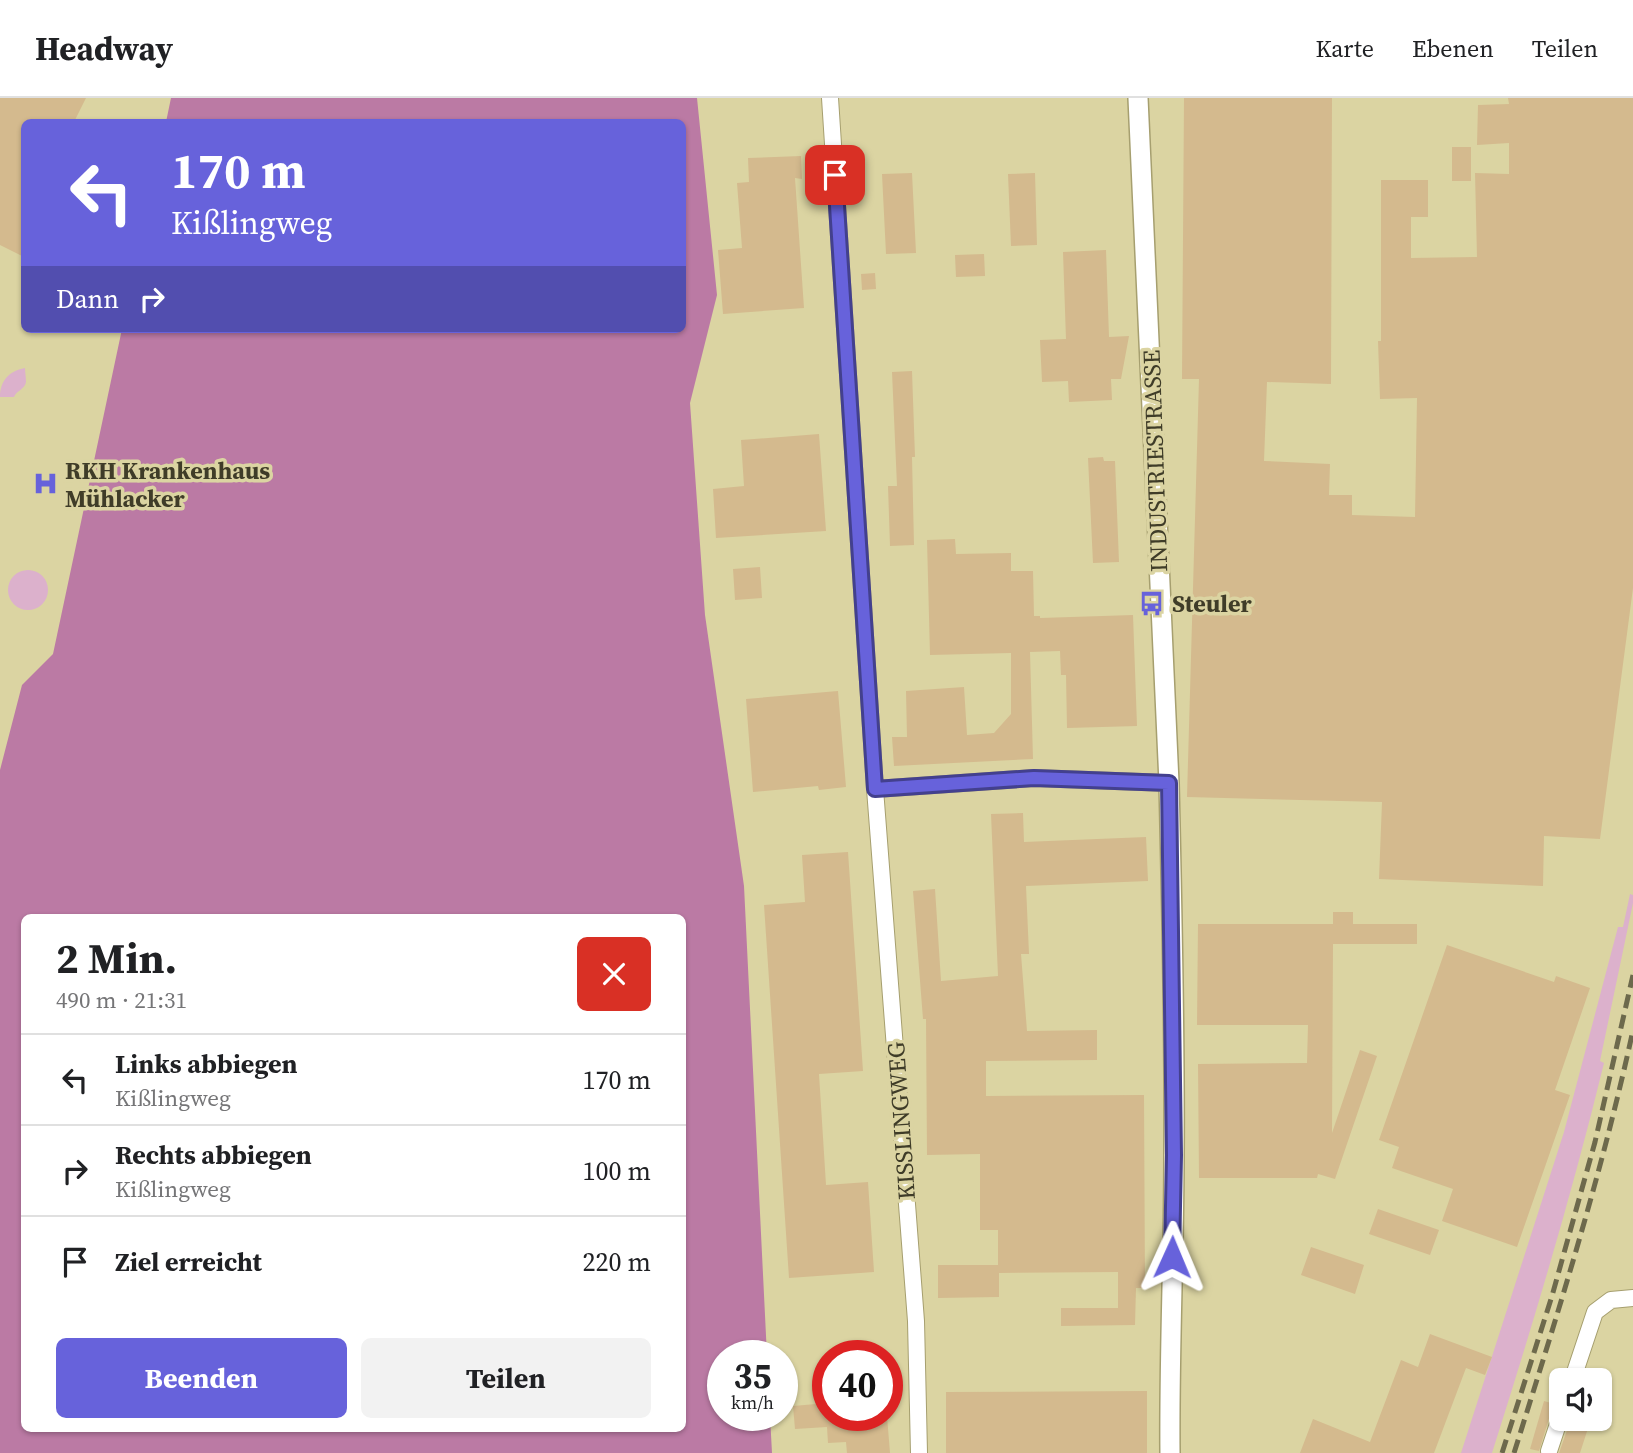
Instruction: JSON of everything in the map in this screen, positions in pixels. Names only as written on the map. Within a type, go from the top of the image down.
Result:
[{"type":"street","name":"KISSLINGWEG","points":[[830,98],[875,789],[916,1321],[919,1453]]},
{"type":"street","name":"INDUSTRIESTRASSE","points":[[1138,98],[1169,783],[1174,1155],[1170,1453]]},
{"type":"street","points":[[875,789],[1034,778],[1169,783]]},
{"type":"street","points":[[1576,1368],[1595,1312],[1611,1300],[1633,1298]]},
{"type":"street","points":[[1549,1451],[1556,1431]]},
{"type":"shaded area","points":[[171,98],[697,98],[717,295],[690,403],[705,615],[744,886],[766,1340],[707,1340],[707,1431],[771,1431],[772,1453],[0,1453],[0,770],[22,685],[53,654],[121,333],[686,333],[686,119],[167,119]]},
{"type":"shaded area","points":[[25,368],[24,386],[14,397],[0,397],[6,378]]},
{"type":"shaded area","points":[[28,570],[42,576],[48,590],[42,604],[28,610],[14,604],[8,590],[14,576]]},
{"type":"shaded area","points":[[1630,894],[1633,895],[1633,903],[1600,1061],[1604,1063],[1537,1307],[1492,1453],[1461,1453],[1564,1132],[1618,927],[1623,927]]},
{"type":"building","points":[[0,98],[86,98],[76,119],[21,119],[21,256],[0,245]]},
{"type":"building","points":[[1184,98],[1332,98],[1331,384],[1267,382],[1264,461],[1330,464],[1329,495],[1352,495],[1352,515],[1415,517],[1417,398],[1380,399],[1378,341],[1381,341],[1381,180],[1428,180],[1428,217],[1411,217],[1411,258],[1477,257],[1475,173],[1509,174],[1509,143],[1477,145],[1478,105],[1509,104],[1508,98],[1633,98],[1633,588],[1600,839],[1544,836],[1543,886],[1379,879],[1382,802],[1187,797],[1199,379],[1182,379]]},
{"type":"building","points":[[1452,147],[1471,147],[1471,181],[1452,181]]},
{"type":"building","points":[[801,156],[802,179],[795,178],[804,308],[723,314],[718,250],[742,248],[737,183],[749,182],[748,158]]},
{"type":"building","points":[[912,173],[916,253],[886,254],[882,174]]},
{"type":"building","points":[[1035,173],[1037,245],[1011,246],[1008,174]]},
{"type":"building","points":[[1106,250],[1109,337],[1129,336],[1121,379],[1111,379],[1112,400],[1069,402],[1068,381],[1042,382],[1040,340],[1066,339],[1063,252]]},
{"type":"building","points":[[984,254],[985,276],[956,277],[955,255]]},
{"type":"building","points":[[875,273],[876,289],[862,290],[861,274]]},
{"type":"building","points":[[912,371],[914,545],[890,546],[888,486],[897,486],[892,372]]},
{"type":"building","points":[[819,434],[826,531],[716,538],[713,489],[744,486],[741,440]]},
{"type":"building","points":[[1103,457],[1104,461],[1115,461],[1119,562],[1093,563],[1088,458]]},
{"type":"building","points":[[955,539],[956,554],[1011,553],[1011,571],[1033,571],[1034,616],[1133,615],[1137,726],[1067,728],[1066,675],[1061,675],[1060,651],[1030,652],[1033,759],[894,766],[892,737],[907,737],[906,691],[964,687],[967,735],[994,733],[1011,714],[1011,653],[930,655],[927,540]]},
{"type":"building","points":[[760,567],[762,598],[735,600],[733,569]]},
{"type":"building","points":[[838,691],[846,787],[819,790],[818,786],[753,792],[746,699]]},
{"type":"building","points":[[1023,813],[1024,842],[1146,837],[1148,881],[1026,886],[1029,954],[1021,954],[1027,1031],[1097,1030],[1097,1060],[986,1061],[986,1096],[1144,1095],[1145,1288],[1136,1288],[1135,1325],[1061,1326],[1061,1308],[1118,1308],[1118,1272],[999,1273],[999,1297],[938,1298],[938,1265],[998,1265],[998,1230],[980,1230],[980,1154],[927,1155],[926,1019],[923,1019],[913,891],[935,889],[941,981],[998,976],[991,814]]},
{"type":"building","points":[[848,852],[863,1071],[819,1074],[826,1185],[868,1182],[874,1272],[789,1278],[764,905],[805,902],[802,855]]},
{"type":"building","points":[[1333,912],[1353,912],[1353,924],[1417,924],[1417,944],[1333,944],[1332,1133],[1360,1050],[1377,1056],[1335,1179],[1318,1174],[1317,1178],[1199,1178],[1198,1064],[1307,1063],[1308,1025],[1197,1025],[1198,924],[1333,924]]},
{"type":"building","points":[[1447,945],[1554,982],[1556,976],[1590,988],[1555,1090],[1570,1095],[1517,1247],[1442,1221],[1453,1189],[1392,1168],[1399,1147],[1379,1140]]},
{"type":"building","points":[[1378,1209],[1439,1230],[1430,1255],[1369,1234]]},
{"type":"building","points":[[1311,1247],[1364,1265],[1355,1294],[1301,1275]]},
{"type":"building","points":[[1430,1334],[1492,1357],[1485,1375],[1466,1368],[1434,1453],[1300,1453],[1313,1419],[1370,1442],[1401,1360],[1418,1367]]},
{"type":"building","points":[[1147,1391],[1147,1453],[946,1453],[946,1392]]},
{"type":"building","points":[[1544,1401],[1549,1402],[1549,1418],[1539,1451],[1530,1449]]},
{"type":"building","points":[[812,1404],[812,1428],[798,1429],[798,1406]]},
{"type":"building","points":[[827,1431],[888,1431],[890,1453],[847,1453],[846,1442],[828,1443]]},
{"type":"building","points":[[1567,1431],[1587,1431],[1580,1453],[1559,1453]]},
{"type":"railway","points":[[1502,1453],[1552,1296],[1595,1142],[1633,975]]},
{"type":"railway","points":[[1514,1453],[1593,1190],[1633,1030]]},
{"type":"place","name":"RKH Krankenhaus Mühlacker","points":[[45,484]]},
{"type":"place","name":"Steuler","points":[[1152,603]]},
{"type":"route","points":[[835,175],[875,789],[1034,778],[1169,783],[1174,1155],[1172,1257]]}]
